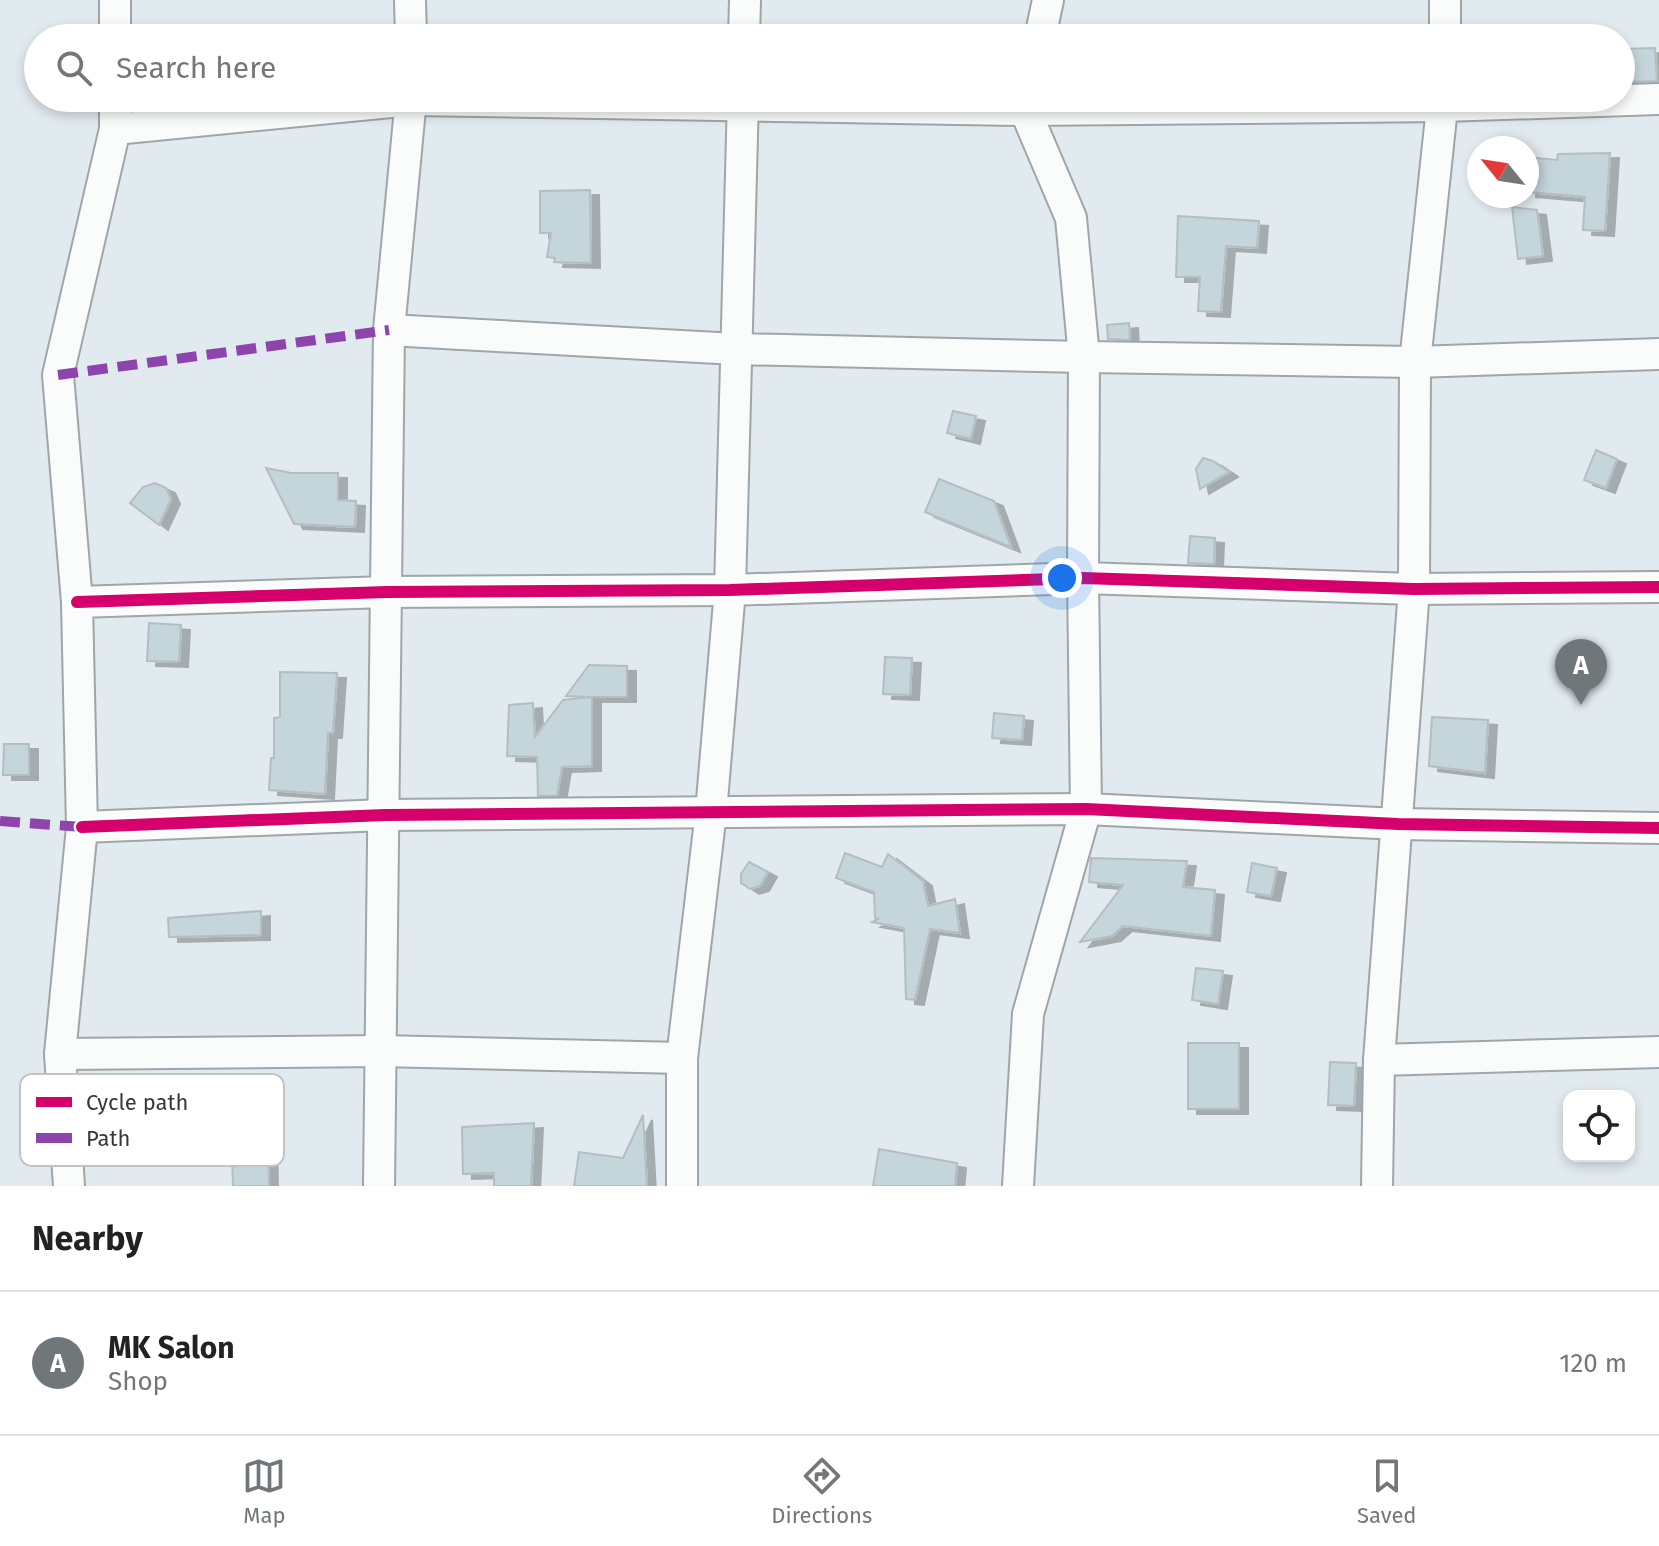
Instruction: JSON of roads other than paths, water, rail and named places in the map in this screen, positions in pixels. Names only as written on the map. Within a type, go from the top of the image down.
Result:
[{"type":"street","points":[[115,0],[115,24]]},
{"type":"street","points":[[410,0],[411,24]]},
{"type":"street","points":[[744,24],[745,0]]},
{"type":"street","points":[[1043,24],[1048,0]]},
{"type":"street","points":[[1445,0],[1445,24]]},
{"type":"street","points":[[1635,99],[1659,99]]},
{"type":"street","points":[[61,1074],[60,1054],[82,827],[77,602],[58,375],[115,129],[115,112]]},
{"type":"street","points":[[115,129],[283,112]]},
{"type":"street","points":[[379,1186],[389,330],[410,112]]},
{"type":"street","points":[[682,1186],[682,1058],[711,812],[730,590],[743,112]]},
{"type":"street","points":[[1018,1186],[1028,1014],[1086,809],[1084,357],[1071,218],[1029,112]]},
{"type":"street","points":[[1377,1186],[1379,1060],[1414,589],[1415,362],[1442,112]]},
{"type":"street","points":[[389,330],[736,349],[1084,357],[1415,362],[1659,354]]},
{"type":"street","points":[[77,602],[387,592],[730,590],[1083,578],[1414,589],[1659,587]]},
{"type":"street","points":[[82,827],[385,815],[1086,809],[1398,824],[1659,828]]},
{"type":"street","points":[[60,1054],[381,1051],[682,1058]]},
{"type":"street","points":[[1379,1060],[1659,1052]]},
{"type":"street","points":[[68,1166],[69,1186]]},
{"type":"place","name":"MK Salon","points":[[1581,705]]}]
